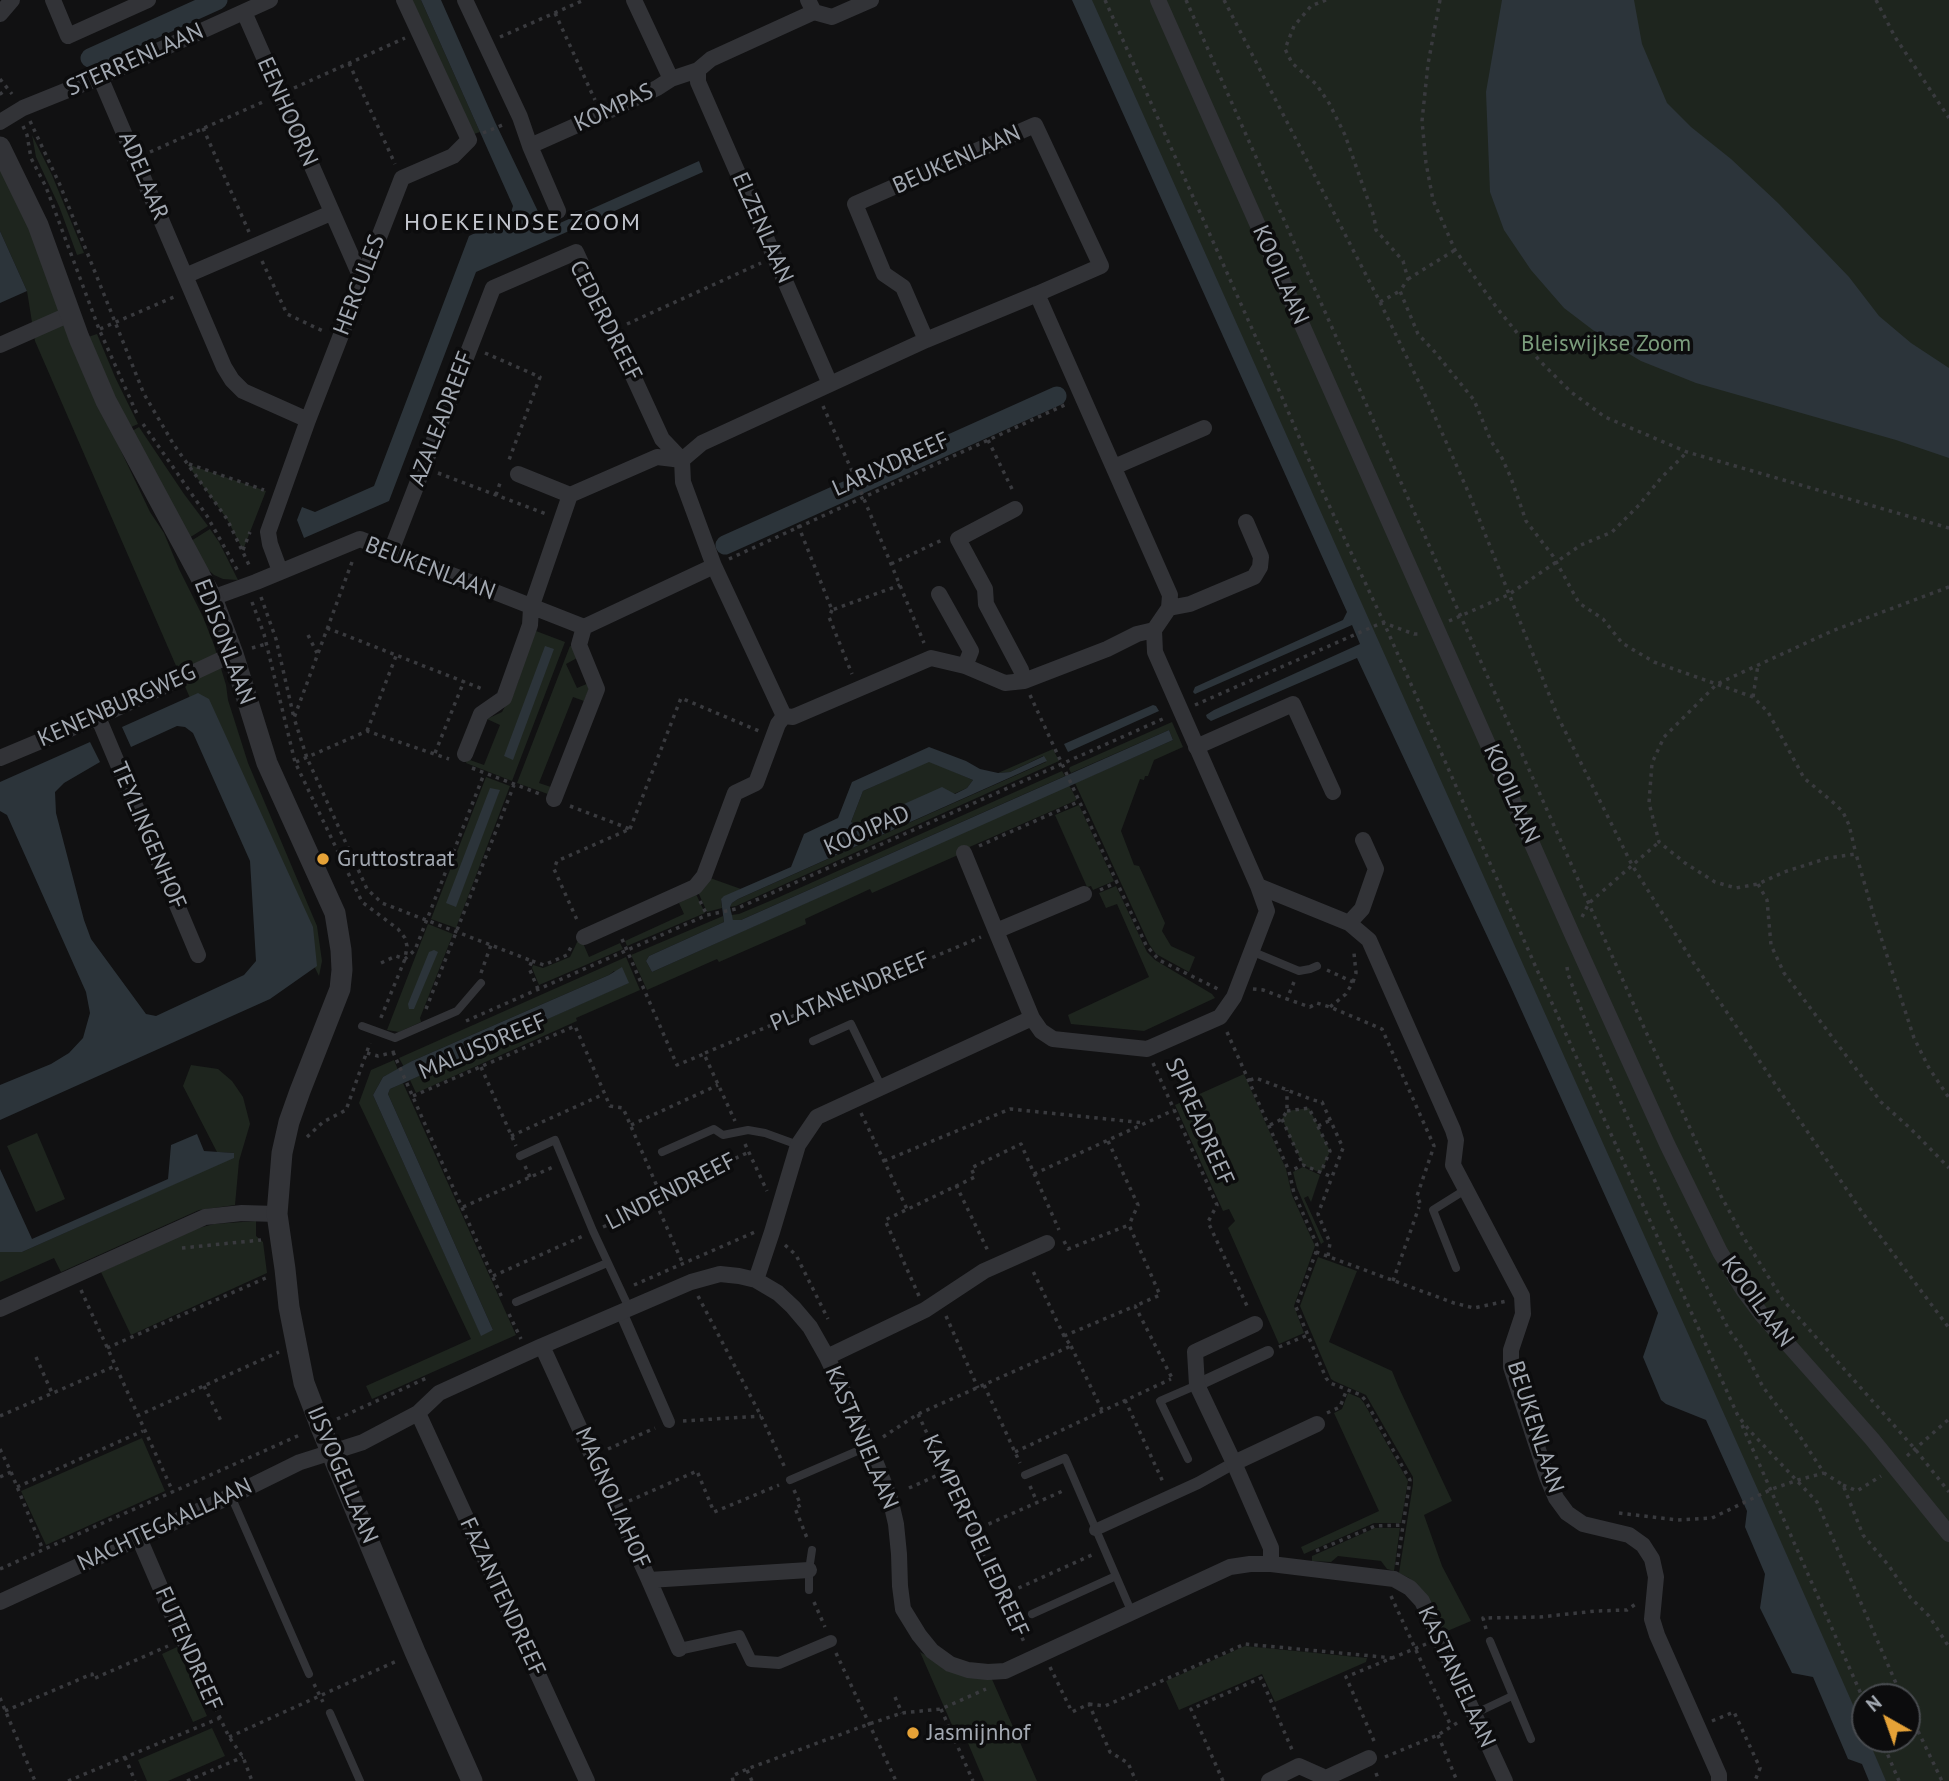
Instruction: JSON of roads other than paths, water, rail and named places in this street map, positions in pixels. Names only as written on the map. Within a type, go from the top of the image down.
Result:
[{"type":"street","points":[[0,14],[12,0]]},
{"type":"street","points":[[53,0],[68,36],[146,1]]},
{"type":"street","name":"STERRENLAAN","points":[[0,122],[23,108],[100,77],[270,0]]},
{"type":"street","name":"HERCULES","points":[[280,571],[268,532],[401,178],[453,156],[469,140],[404,0]]},
{"type":"street","points":[[466,0],[520,117],[558,211]]},
{"type":"street","points":[[634,0],[671,79]]},
{"type":"street","points":[[698,70],[710,59],[811,6],[832,17],[871,0]]},
{"type":"street","name":"KOOILAAN","points":[[1158,0],[1662,1132],[1720,1252],[1762,1315],[1872,1439],[1949,1534]]},
{"type":"street","name":"EENHOORN","points":[[244,12],[362,280]]},
{"type":"street","name":"KOMPAS","points":[[530,146],[657,88],[671,79],[698,70]]},
{"type":"street","name":"ELZENLAAN","points":[[698,70],[698,82],[774,257],[823,388]]},
{"type":"street","name":"ADELAAR","points":[[100,77],[217,355],[232,380],[243,391],[308,420]]},
{"type":"street","name":"BEUKENLAAN","points":[[682,460],[702,443],[926,340],[1101,265],[1035,125],[855,204],[884,274],[904,287],[926,340]]},
{"type":"street","name":"EDISONLAAN","points":[[0,147],[38,225],[79,338],[106,401],[212,598],[233,654],[267,763],[335,913],[341,950],[340,989],[296,1101],[282,1153]]},
{"type":"street","points":[[188,283],[255,246],[331,213]]},
{"type":"street","name":"CEDERDREEF","points":[[492,288],[576,252],[662,439],[682,460]]},
{"type":"street","name":"AZALEADREEF","points":[[391,551],[492,288]]},
{"type":"street","points":[[964,853],[1032,1018],[1041,1031],[1053,1039],[1147,1049],[1220,1017],[1234,997],[1267,911],[1155,652],[1154,631],[1169,608],[1170,594],[1038,294]]},
{"type":"street","points":[[0,345],[70,314]]},
{"type":"street","points":[[1114,467],[1204,428]]},
{"type":"street","points":[[511,473],[570,495],[657,457],[682,460],[683,482],[714,566],[784,716]]},
{"type":"street","points":[[460,759],[481,714],[504,698],[530,625],[531,608],[570,495]]},
{"type":"street","points":[[1015,509],[958,539],[985,589],[986,604],[1021,670],[1024,681]]},
{"type":"street","points":[[1169,608],[1190,604],[1254,577],[1260,567],[1261,557],[1246,522]]},
{"type":"street","name":"BEUKENLAAN","points":[[212,598],[360,539],[584,627]]},
{"type":"street","points":[[554,799],[597,689],[579,645],[584,627],[714,566]]},
{"type":"street","points":[[939,594],[971,651],[965,666]]},
{"type":"street","points":[[784,716],[793,717],[931,658],[965,666],[1005,683],[1024,681],[1107,649],[1137,634],[1154,631]]},
{"type":"street","name":"KENENBURGWEG","points":[[0,758],[98,717],[233,654]]},
{"type":"street","points":[[1196,747],[1293,704],[1333,792]]},
{"type":"street","points":[[582,933],[695,887],[704,876],[734,793],[756,783],[778,724],[784,716]]},
{"type":"street","name":"TEYLINGENHOF","points":[[98,717],[198,955]]},
{"type":"street","points":[[1349,923],[1362,909],[1376,869],[1363,840]]},
{"type":"street","points":[[1258,886],[1349,923],[1369,940],[1453,1130],[1456,1140],[1454,1165],[1465,1190]]},
{"type":"street","points":[[996,930],[1084,894]]},
{"type":"street","points":[[756,1280],[798,1145],[817,1118],[1032,1018]]},
{"type":"street","name":"IJSVOGELLAAN","points":[[282,1153],[277,1214],[289,1307],[304,1383],[321,1430],[472,1781]]},
{"type":"street","name":"BEUKENLAAN","points":[[1465,1190],[1522,1296],[1523,1314],[1511,1350],[1511,1367],[1556,1498],[1567,1513],[1583,1524],[1629,1535],[1643,1545],[1652,1559],[1655,1568],[1652,1619],[1719,1775],[1719,1781]]},
{"type":"street","points":[[0,1309],[205,1217],[242,1213],[277,1214]]},
{"type":"street","points":[[835,1353],[932,1306],[984,1271],[1055,1240]]},
{"type":"street","name":"KASTANJELAAN","points":[[332,1453],[363,1442],[418,1413],[439,1394],[691,1282],[720,1274],[756,1280],[778,1293],[835,1353],[890,1498],[900,1554],[903,1609],[932,1651],[950,1664],[968,1671],[1005,1671],[1230,1567],[1271,1564],[1394,1580],[1409,1588],[1422,1601],[1506,1781]]},
{"type":"street","points":[[625,1310],[669,1422]]},
{"type":"street","points":[[1255,1324],[1195,1352],[1197,1385],[1271,1548],[1271,1564]]},
{"type":"street","name":"MAGNOLIAHOF","points":[[535,1350],[617,1507],[649,1580],[809,1570]]},
{"type":"street","points":[[1197,1385],[1268,1352]]},
{"type":"street","name":"FAZANTENDREEF","points":[[418,1413],[587,1781]]},
{"type":"street","points":[[1095,1530],[1317,1424]]},
{"type":"street","name":"NACHTEGAALLAAN","points":[[0,1602],[300,1462],[332,1453]]},
{"type":"street","name":"FUTENDREEF","points":[[139,1538],[183,1640]]},
{"type":"street","points":[[649,1580],[679,1649],[739,1636],[751,1661],[779,1663],[831,1641]]},
{"type":"street","points":[[1269,1781],[1299,1766],[1326,1778],[1369,1758]]},
{"type":"lane","points":[[1251,951],[1299,971],[1317,966]]},
{"type":"lane","points":[[362,1026],[395,1038],[457,1011],[481,984]]},
{"type":"lane","name":"PLATANENDREEF","points":[[813,1041],[851,1024],[882,1087]]},
{"type":"lane","points":[[662,1152],[714,1129],[723,1135],[748,1130],[765,1133],[798,1145]]},
{"type":"lane","name":"LINDENDREEF","points":[[520,1156],[555,1140],[620,1291],[625,1310]]},
{"type":"lane","points":[[1456,1268],[1433,1210],[1465,1190]]},
{"type":"lane","name":"LINDENDREEF","points":[[516,1301],[607,1263]]},
{"type":"lane","points":[[1188,1458],[1160,1401],[1197,1385]]},
{"type":"lane","points":[[790,1480],[869,1446]]},
{"type":"lane","points":[[1025,1475],[1065,1458],[1132,1613]]},
{"type":"lane","points":[[231,1496],[309,1674]]},
{"type":"lane","points":[[809,1590],[812,1550]]},
{"type":"lane","name":"KAMPERFOELIEDREEF","points":[[1032,1614],[1116,1576]]},
{"type":"lane","points":[[1490,1642],[1531,1740]]},
{"type":"lane","points":[[1474,1714],[1512,1696]]},
{"type":"lane","points":[[330,1713],[360,1781]]},
{"type":"waterway","points":[[90,58],[218,0]]},
{"type":"waterway","points":[[725,545],[1057,396]]},
{"type":"place","name":"Gruttostraat","points":[[323,859]]},
{"type":"place","name":"Jasmijnhof","points":[[913,1733]]},
{"type":"district","name":"HOEKEINDSE ZOOM","points":[[523,223]]},
{"type":"park label","name":"Bleiswijkse Zoom","points":[[1606,344]]}]
